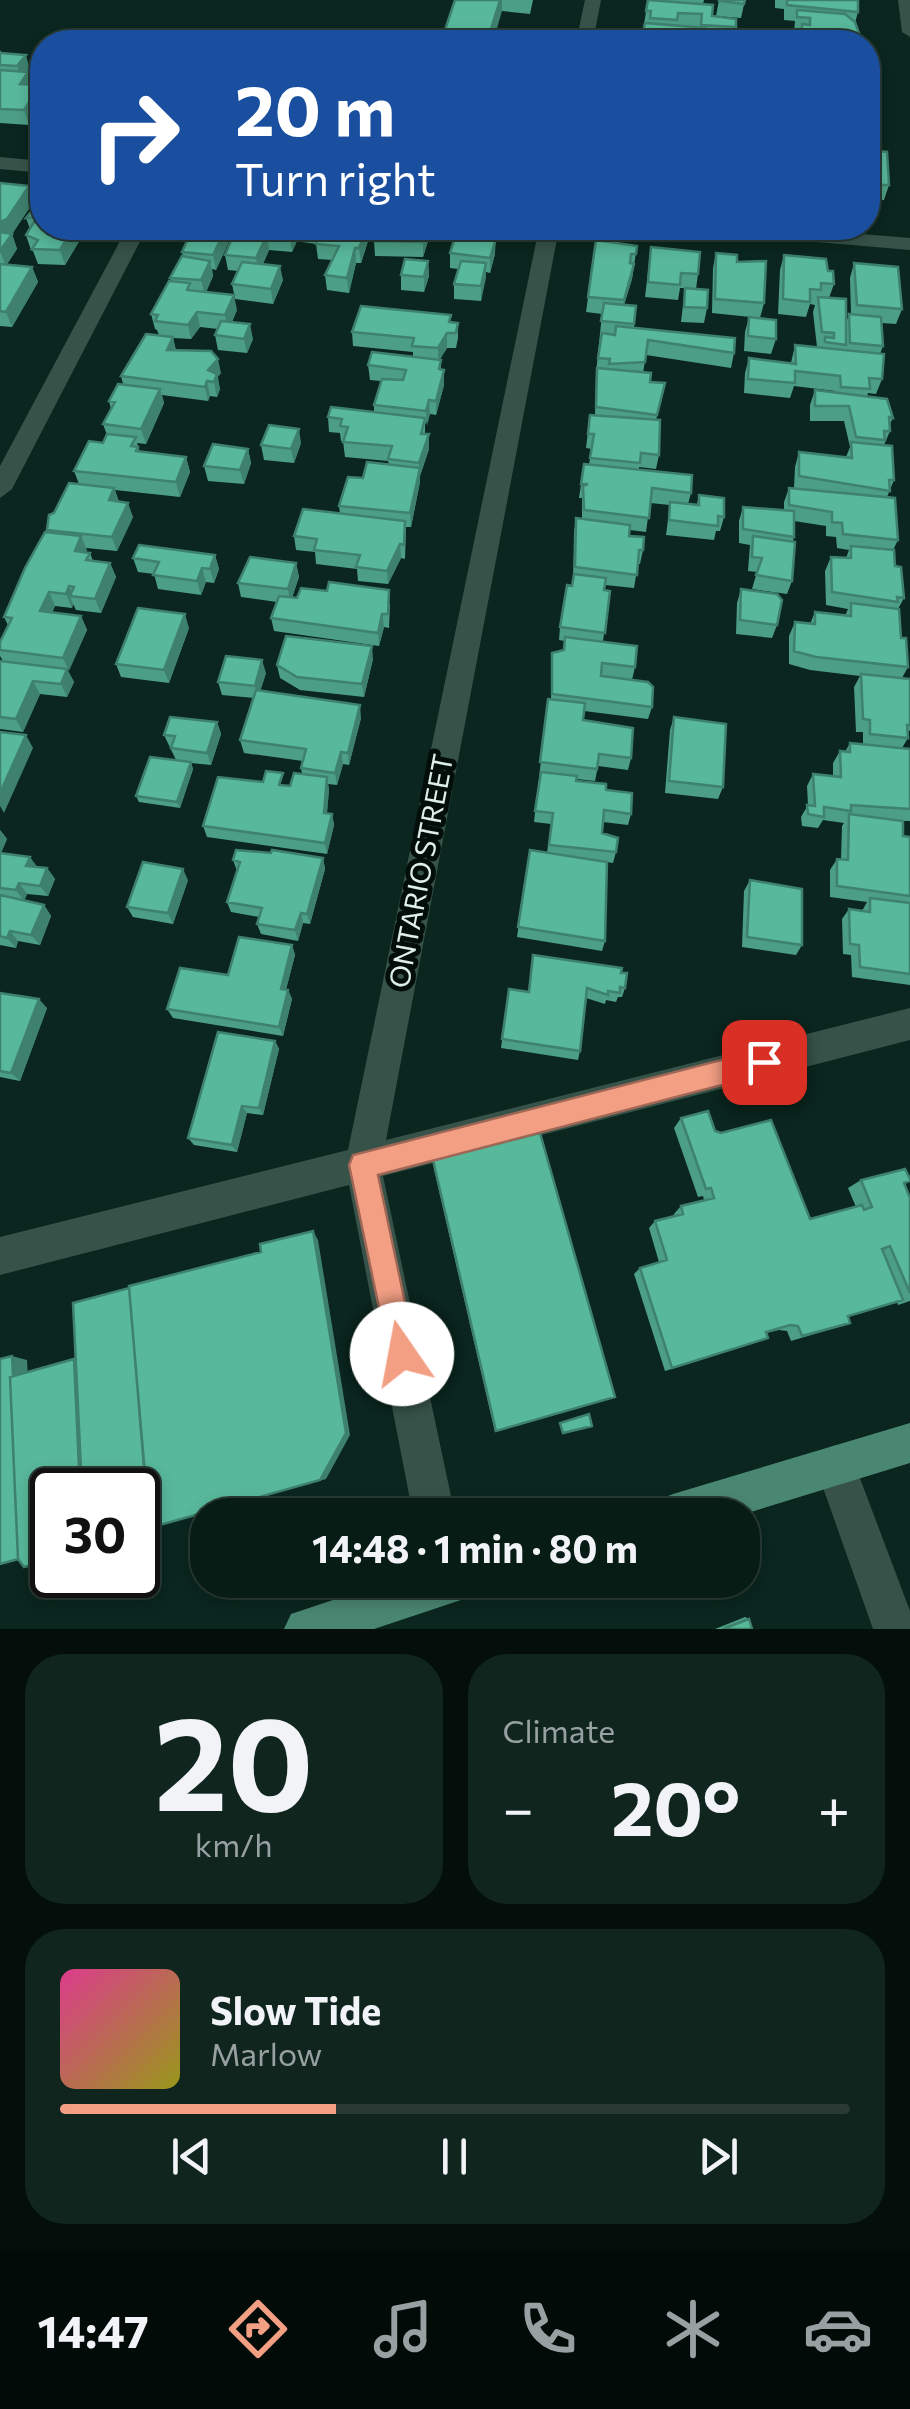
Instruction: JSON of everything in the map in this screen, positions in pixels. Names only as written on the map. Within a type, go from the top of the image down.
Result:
[{"type":"main road","points":[[728,1498],[910,1443]]},
{"type":"main road","points":[[306,1629],[400,1598]]},
{"type":"street","points":[[588,30],[594,0]]},
{"type":"street","points":[[906,0],[910,32]]},
{"type":"street","points":[[0,163],[30,166]]},
{"type":"street","points":[[0,489],[132,240]]},
{"type":"street","name":"ONTARIO STREET","points":[[431,1498],[362,1165],[546,240]]},
{"type":"street","points":[[864,240],[910,244]]},
{"type":"street","points":[[0,1256],[910,1024]]},
{"type":"street","points":[[835,1465],[895,1629]]},
{"type":"building","points":[[455,0],[500,0],[491,30],[445,30]]},
{"type":"building","points":[[648,0],[713,5],[712,16],[736,19],[736,27],[701,25],[702,14],[678,13],[677,20],[650,18],[651,11],[646,11]]},
{"type":"building","points":[[719,0],[745,0],[744,4]]},
{"type":"building","points":[[787,0],[858,0],[858,12],[787,5]]},
{"type":"building","points":[[797,10],[845,14],[858,30],[802,30],[802,24],[810,25],[810,18],[797,17]]},
{"type":"building","points":[[645,23],[706,28],[706,30],[644,30]]},
{"type":"building","points":[[0,53],[26,55],[17,66],[0,65]]},
{"type":"building","points":[[0,70],[28,72],[20,84],[30,84],[30,101],[24,110],[0,109]]},
{"type":"building","points":[[880,151],[887,152],[889,185],[880,185]]},
{"type":"building","points":[[0,183],[29,186],[7,219],[0,222]]},
{"type":"building","points":[[0,232],[12,234],[0,251]]},
{"type":"building","points":[[38,240],[66,240],[60,250],[32,249]]},
{"type":"building","points":[[188,240],[220,240],[213,255],[182,252]]},
{"type":"building","points":[[231,240],[265,240],[256,258],[225,255]]},
{"type":"building","points":[[317,240],[362,240],[355,248],[347,278],[325,275],[339,246],[316,244]]},
{"type":"building","points":[[374,240],[424,240],[423,242]]},
{"type":"building","points":[[454,240],[496,240],[490,258],[450,253]]},
{"type":"building","points":[[596,240],[637,246],[636,254],[631,254],[630,263],[634,264],[624,300],[588,297]]},
{"type":"building","points":[[651,247],[700,252],[698,274],[681,273],[680,285],[648,282]]},
{"type":"building","points":[[716,253],[737,255],[737,262],[766,261],[764,303],[715,299]]},
{"type":"building","points":[[784,255],[826,259],[828,271],[833,271],[834,284],[821,283],[821,290],[810,289],[810,302],[783,299]]},
{"type":"building","points":[[182,256],[210,261],[201,280],[170,278]]},
{"type":"building","points":[[405,259],[428,261],[424,277],[401,275]]},
{"type":"building","points":[[461,261],[486,263],[481,286],[454,284]]},
{"type":"building","points":[[242,262],[280,266],[271,289],[232,284]]},
{"type":"building","points":[[854,263],[898,267],[902,309],[857,305]]},
{"type":"building","points":[[0,264],[32,267],[6,312],[0,311]]},
{"type":"building","points":[[169,281],[190,283],[187,290],[234,295],[225,315],[197,312],[188,325],[155,321],[158,315],[151,314]]},
{"type":"building","points":[[685,288],[708,290],[707,308],[684,307]]},
{"type":"building","points":[[818,297],[846,299],[846,345],[825,342],[825,337],[834,338],[834,333],[822,332]]},
{"type":"building","points":[[604,303],[636,306],[634,324],[601,321]]},
{"type":"building","points":[[361,306],[451,315],[449,322],[458,323],[456,333],[447,333],[438,348],[412,346],[414,338],[352,332]]},
{"type":"building","points":[[849,314],[881,317],[883,346],[850,343]]},
{"type":"building","points":[[749,317],[776,320],[776,339],[748,336]]},
{"type":"building","points":[[221,321],[250,324],[244,339],[215,335]]},
{"type":"building","points":[[616,326],[735,338],[734,353],[648,340],[645,362],[609,364],[610,359],[598,358],[602,333],[615,335]]},
{"type":"building","points":[[146,334],[173,337],[167,350],[211,351],[218,359],[208,370],[217,374],[214,382],[207,381],[205,387],[121,376]]},
{"type":"building","points":[[795,345],[884,354],[882,379],[869,378],[870,389],[841,387],[840,376],[795,371],[795,383],[748,379],[749,358],[796,364]]},
{"type":"building","points":[[372,352],[441,360],[439,369],[444,370],[436,401],[429,400],[426,411],[374,405],[382,379],[403,380],[406,370],[368,365]]},
{"type":"building","points":[[597,368],[651,373],[650,382],[665,383],[657,415],[596,407]]},
{"type":"building","points":[[118,384],[160,389],[141,429],[103,424],[115,402],[109,401]]},
{"type":"building","points":[[815,390],[887,399],[893,418],[889,417],[890,431],[884,431],[885,440],[856,437],[849,406],[815,406]]},
{"type":"building","points":[[331,407],[425,418],[421,434],[429,434],[419,463],[388,459],[392,446],[343,442],[348,427],[340,426],[342,419],[328,417]]},
{"type":"building","points":[[590,415],[660,420],[659,455],[641,453],[640,463],[590,458],[594,434],[588,434]]},
{"type":"building","points":[[269,425],[299,429],[291,449],[261,445]]},
{"type":"building","points":[[107,434],[136,437],[131,446],[138,447],[136,451],[186,457],[176,482],[74,471],[89,441],[103,443]]},
{"type":"building","points":[[851,442],[892,446],[894,480],[889,480],[890,491],[799,476],[799,452],[852,458]]},
{"type":"building","points":[[213,444],[248,449],[240,470],[204,466]]},
{"type":"building","points":[[367,462],[420,468],[410,513],[339,506],[348,477],[363,478]]},
{"type":"building","points":[[584,464],[692,475],[691,493],[652,488],[649,518],[584,510],[583,486],[588,484],[581,484]]},
{"type":"building","points":[[69,483],[114,488],[109,500],[128,503],[112,537],[47,530],[49,515],[54,513]]},
{"type":"building","points":[[789,488],[895,498],[898,540],[843,534],[842,523],[832,522],[832,512],[789,505]]},
{"type":"building","points":[[699,495],[724,498],[724,517],[718,516],[718,526],[669,520],[670,502],[699,505]]},
{"type":"building","points":[[743,507],[794,511],[794,537],[743,529]]},
{"type":"building","points":[[303,509],[405,521],[404,545],[400,544],[387,571],[356,567],[360,555],[314,550],[317,539],[294,536]]},
{"type":"building","points":[[576,518],[630,525],[629,536],[644,537],[637,575],[575,567]]},
{"type":"building","points":[[45,532],[81,536],[75,551],[90,553],[86,560],[110,563],[95,599],[70,596],[74,587],[69,586],[66,594],[49,592],[40,611],[81,616],[63,658],[0,650],[12,618],[4,617]]},
{"type":"building","points":[[753,536],[795,542],[792,581],[756,575],[762,558],[752,557]]},
{"type":"building","points":[[139,545],[215,555],[210,569],[202,568],[197,581],[153,575],[159,562],[133,558]]},
{"type":"building","points":[[851,546],[894,550],[895,566],[901,567],[904,598],[897,597],[898,602],[832,592],[831,557],[851,558]]},
{"type":"building","points":[[250,557],[296,563],[288,589],[238,583]]},
{"type":"building","points":[[574,574],[606,578],[604,590],[610,591],[605,633],[560,627],[567,585],[572,586]]},
{"type":"building","points":[[329,582],[389,590],[388,614],[382,614],[378,633],[271,618],[279,596],[297,598],[301,588],[327,591]]},
{"type":"building","points":[[741,589],[777,594],[782,600],[777,625],[740,620]]},
{"type":"building","points":[[851,603],[899,609],[908,667],[794,651],[795,622],[815,624],[815,612],[851,616]]},
{"type":"building","points":[[138,608],[185,614],[164,670],[116,664]]},
{"type":"building","points":[[286,636],[372,646],[362,684],[297,677],[277,665]]},
{"type":"building","points":[[565,637],[637,646],[635,667],[602,663],[601,676],[648,682],[653,687],[652,707],[552,694],[552,653],[564,650]]},
{"type":"building","points":[[226,656],[262,660],[255,686],[218,682]]},
{"type":"building","points":[[0,661],[67,669],[61,684],[33,681],[16,719],[0,717]]},
{"type":"building","points":[[861,674],[910,679],[908,738],[870,734],[870,720],[863,719]]},
{"type":"building","points":[[256,690],[360,705],[348,753],[341,752],[335,773],[301,768],[306,749],[240,740]]},
{"type":"building","points":[[548,699],[585,703],[583,720],[633,728],[631,758],[599,754],[597,769],[540,762]]},
{"type":"building","points":[[170,717],[217,722],[207,753],[171,748],[175,736],[164,735]]},
{"type":"building","points":[[674,717],[726,724],[723,787],[669,781]]},
{"type":"building","points":[[0,732],[26,735],[0,793]]},
{"type":"building","points":[[850,743],[910,749],[910,809],[851,805],[851,811],[824,807],[824,817],[808,814],[807,805],[815,806],[813,774],[841,777],[840,751],[850,752]]},
{"type":"building","points":[[150,757],[191,762],[177,802],[136,796]]},
{"type":"building","points":[[266,771],[283,773],[279,785],[290,786],[294,773],[327,777],[324,813],[332,814],[325,843],[203,826],[218,777],[263,782]]},
{"type":"building","points":[[541,772],[577,776],[576,781],[606,784],[606,790],[632,793],[631,814],[604,810],[602,833],[618,838],[616,852],[549,845],[553,813],[535,811]]},
{"type":"building","points":[[849,814],[903,821],[903,836],[910,837],[910,896],[837,886],[837,859],[848,860]]},
{"type":"building","points":[[236,850],[272,850],[323,858],[307,914],[301,913],[295,930],[257,924],[262,908],[227,902],[240,862],[233,860]]},
{"type":"building","points":[[530,850],[607,862],[605,941],[518,927]]},
{"type":"building","points":[[0,853],[30,857],[26,866],[47,868],[40,886],[19,883],[16,890],[0,888]]},
{"type":"building","points":[[143,862],[183,869],[168,913],[127,907]]},
{"type":"building","points":[[750,880],[802,889],[802,945],[747,937]]},
{"type":"building","points":[[0,895],[44,905],[31,935],[10,931],[7,938],[0,936]]},
{"type":"building","points":[[870,898],[910,903],[910,974],[860,967],[859,945],[850,944],[849,909],[870,912]]},
{"type":"building","points":[[239,937],[292,945],[281,989],[288,990],[279,1027],[167,1009],[180,968],[228,975]]},
{"type":"building","points":[[533,955],[622,968],[621,973],[627,973],[625,988],[620,987],[620,993],[608,991],[608,995],[587,988],[580,1051],[502,1039],[509,989],[529,992]]},
{"type":"building","points":[[0,993],[39,999],[11,1073],[0,1071]]},
{"type":"building","points":[[218,1032],[275,1041],[259,1108],[242,1106],[232,1145],[188,1138]]},
{"type":"building","points":[[708,1111],[715,1131],[721,1133],[771,1120],[810,1219],[862,1205],[864,1210],[872,1207],[861,1180],[905,1169],[910,1179],[904,1183],[910,1198],[910,1293],[890,1246],[882,1249],[903,1300],[848,1316],[850,1323],[802,1336],[798,1326],[790,1325],[766,1332],[768,1338],[672,1368],[640,1268],[667,1260],[655,1221],[683,1214],[681,1206],[714,1198],[711,1188],[706,1189],[681,1118]]},
{"type":"building","points":[[540,1133],[615,1397],[496,1431],[433,1160]]},
{"type":"building","points":[[313,1231],[346,1433],[320,1480],[256,1498],[190,1498],[190,1516],[160,1525],[160,1468],[144,1468],[129,1286],[261,1252],[260,1244]]},
{"type":"building","points":[[129,1288],[144,1468],[81,1468],[73,1303]]},
{"type":"building","points":[[12,1356],[18,1559],[0,1564],[0,1359]]},
{"type":"building","points":[[74,1359],[79,1468],[30,1468],[30,1565],[24,1567],[18,1559],[10,1377]]},
{"type":"building","points":[[589,1414],[592,1426],[563,1433],[560,1423]]},
{"type":"building","points":[[749,1619],[752,1629],[723,1629]]},
{"type":"route","points":[[402,1354],[362,1165],[764,1062]]}]
